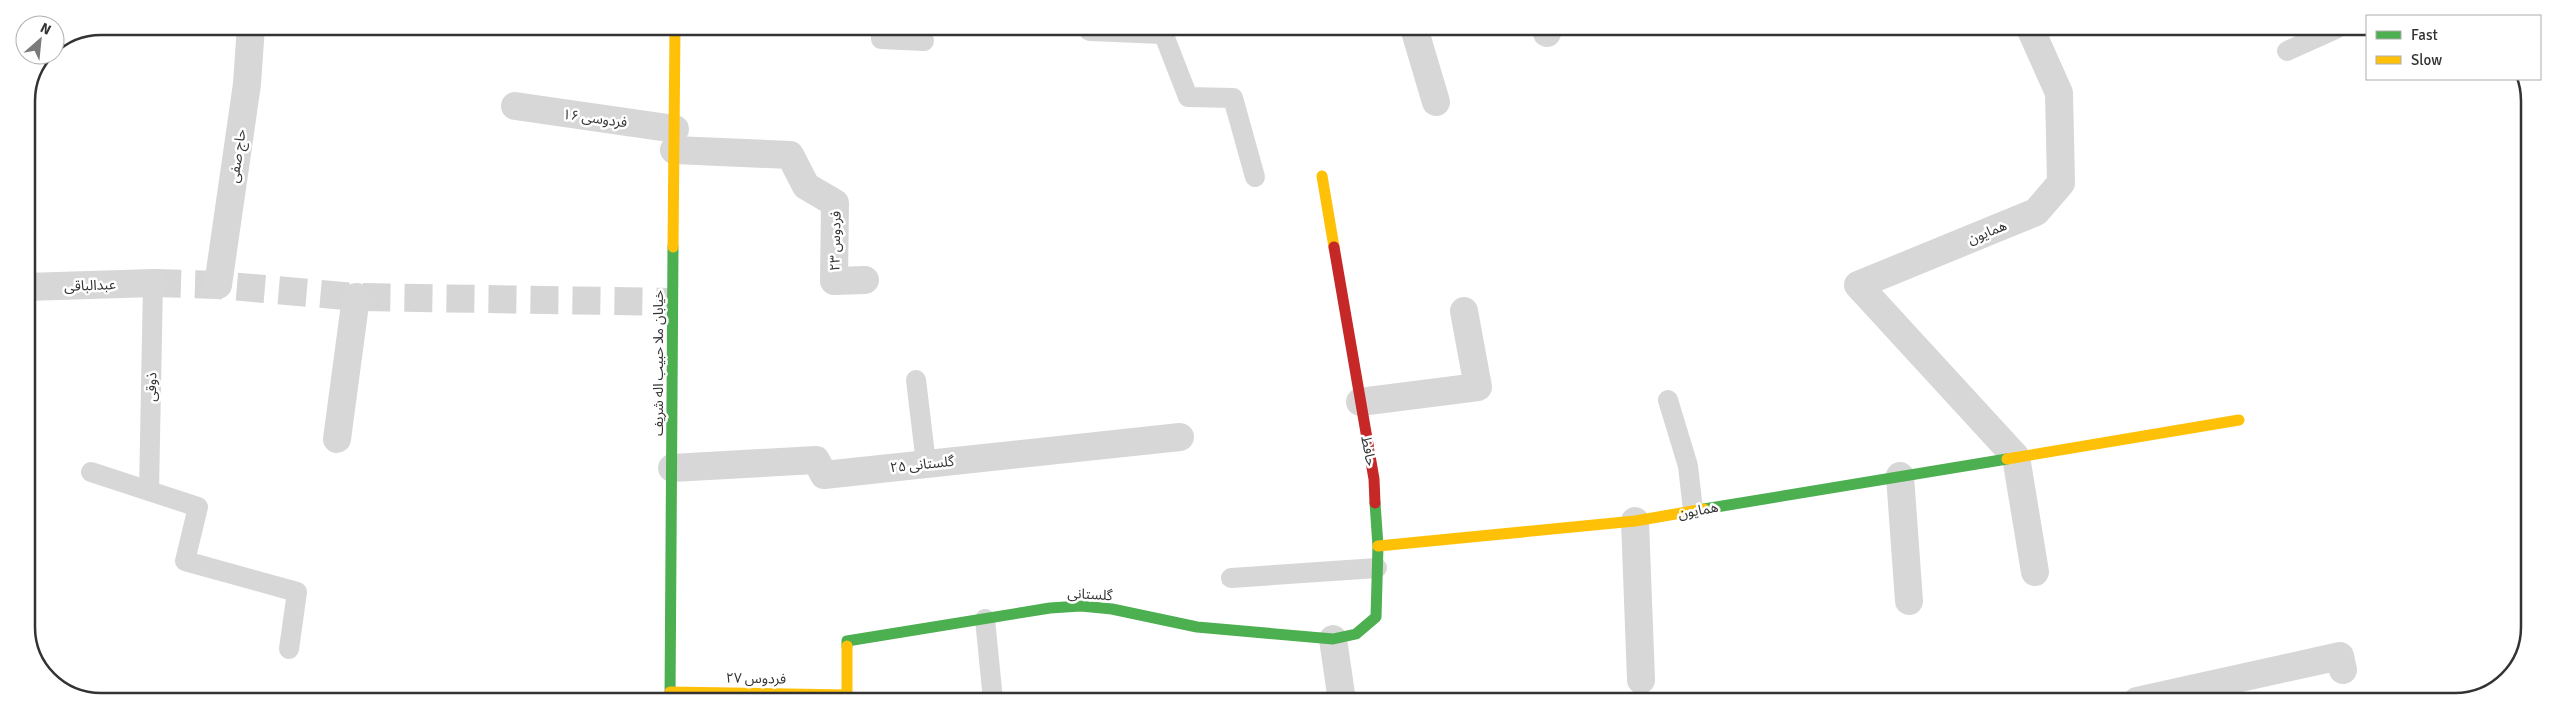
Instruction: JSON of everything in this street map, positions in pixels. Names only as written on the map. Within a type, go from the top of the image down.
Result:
[{"type":"street","name":"حاج صفی","points":[[218,285],[247,84],[250,35]]},
{"type":"street","name":"خیابان ملا حبیب اله شریف","points":[[670,693],[676,35]]},
{"type":"street","points":[[1416,35],[1436,102]]},
{"type":"street","name":"همایون","points":[[2016,457],[1858,285],[2036,212],[2061,183],[2059,92],[2033,35]]},
{"type":"street","name":"فردوسی ۱۶","points":[[515,106],[675,140]]},
{"type":"street","name":"فردوس ۲۳","points":[[675,140],[790,155],[806,186],[835,203],[834,281],[865,280]]},
{"type":"street","name":"حافظ","points":[[1322,176],[1374,479],[1378,546],[1376,617],[1356,634],[1333,639]]},
{"type":"street","name":"عبدالباقی","points":[[35,287],[153,283]]},
{"type":"street","points":[[337,439],[356,297]]},
{"type":"street","points":[[1360,402],[1478,387],[1464,311]]},
{"type":"street","name":"همایون","points":[[1378,546],[1635,521],[2239,420]]},
{"type":"street","name":"گلستانی ۲۵","points":[[672,468],[816,460],[824,475],[1180,437]]},
{"type":"street","points":[[2016,457],[2035,572]]},
{"type":"street","points":[[1900,476],[1909,601]]},
{"type":"street","points":[[1635,521],[1641,680]]},
{"type":"street","name":"گلستانی","points":[[846,641],[1050,608],[1081,606],[1112,609],[1198,627],[1333,639]]},
{"type":"street","points":[[1333,639],[1341,693]]},
{"type":"street","name":"فردوس ۲۷","points":[[846,641],[847,693]]},
{"type":"street","points":[[2209,693],[2340,656],[2344,670]]},
{"type":"lane","points":[[881,35],[881,38],[924,41]]},
{"type":"lane","points":[[1164,35],[1188,97],[1232,98],[1255,177]]},
{"type":"lane","points":[[2287,50],[2322,35]]},
{"type":"lane","name":"ذوقی","points":[[149,491],[153,283]]},
{"type":"lane","points":[[916,380],[926,463]]},
{"type":"lane","points":[[1668,400],[1688,466],[1694,510]]},
{"type":"lane","points":[[91,472],[198,507],[185,561],[297,592],[288,649]]},
{"type":"lane","points":[[1231,578],[1377,568]]},
{"type":"lane","points":[[985,619],[992,693]]},
{"type":"tunnel","points":[[153,283],[218,285],[356,297],[673,302]]},
{"type":"traffic: fast","points":[[670,693],[673,247]]},
{"type":"traffic: fast","points":[[1704,509],[2007,459]]},
{"type":"traffic: fast","points":[[847,646],[847,641],[1050,608],[1081,606],[1112,609],[1197,627],[1333,639],[1356,634],[1376,617],[1378,546],[1375,503]]},
{"type":"traffic: slow","points":[[673,247],[675,35]]},
{"type":"traffic: slow","points":[[1322,176],[1334,247]]},
{"type":"traffic: slow","points":[[2007,459],[2239,420]]},
{"type":"traffic: slow","points":[[1378,546],[1635,521],[1704,509]]},
{"type":"traffic: slow","points":[[847,646],[847,693]]},
{"type":"traffic: slow","points":[[670,692],[729,693]]},
{"type":"traffic: jam","points":[[1334,247],[1374,479],[1375,503]]}]
